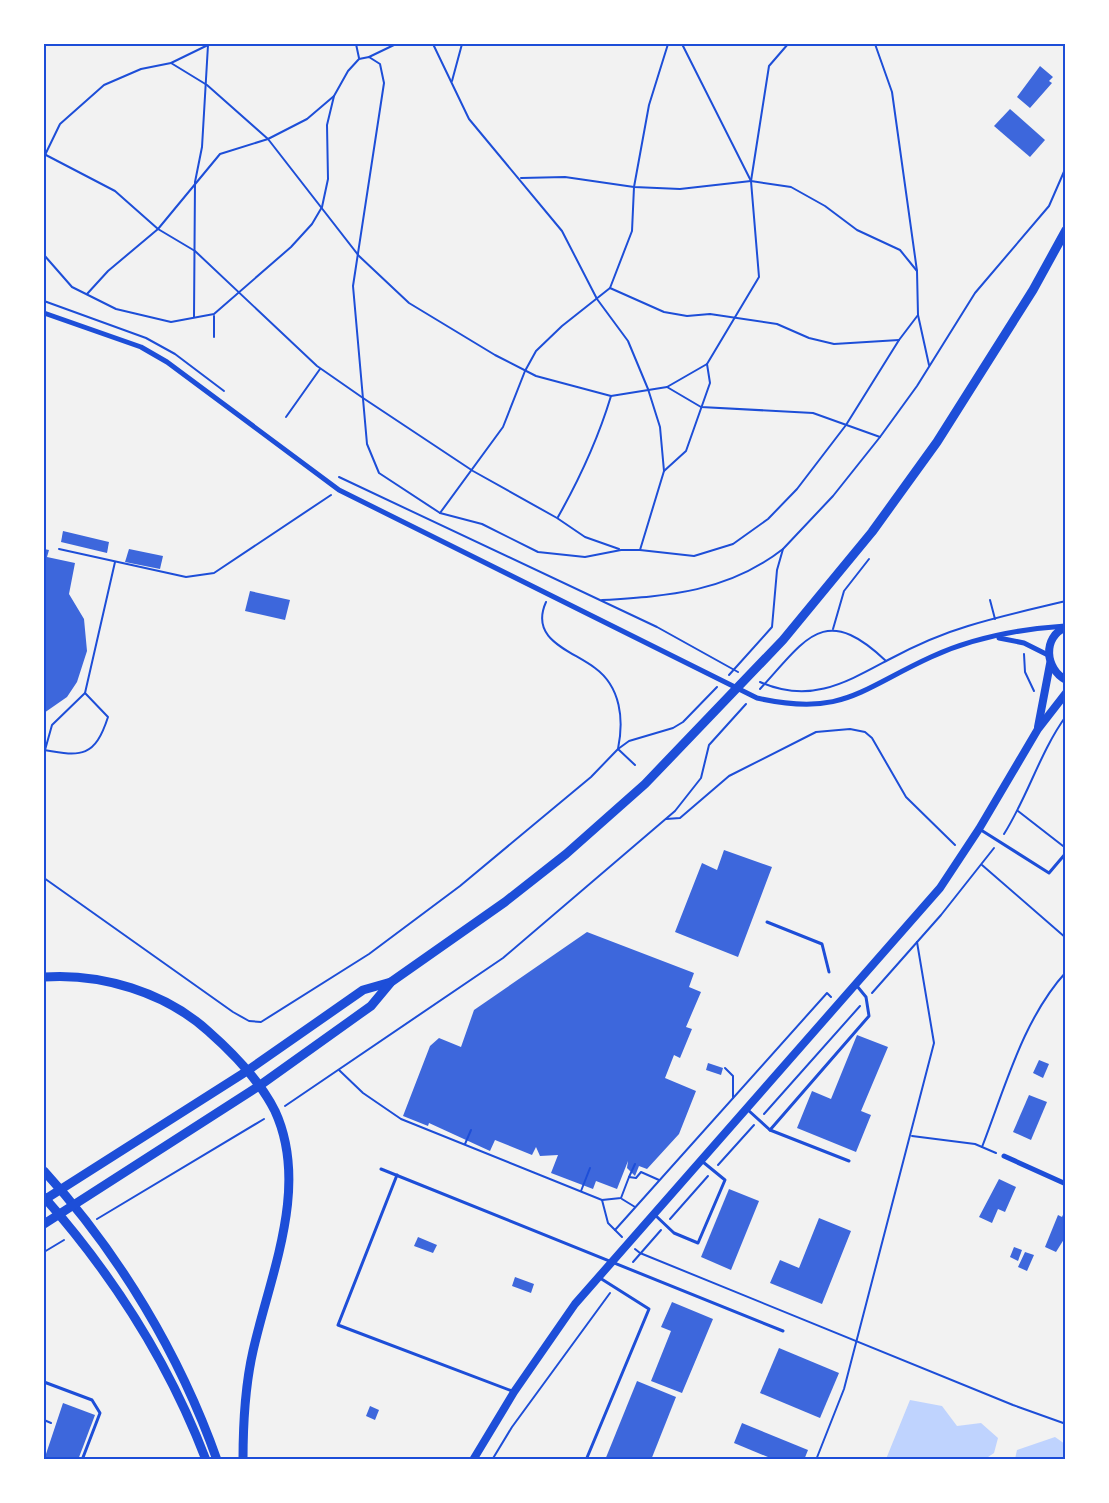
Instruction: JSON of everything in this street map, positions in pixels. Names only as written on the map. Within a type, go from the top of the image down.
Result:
[{"type":"highway","points":[[44,1224],[259,1086],[371,1006],[391,982],[455,939],[567,854],[645,784],[693,737],[783,640],[872,532],[937,442],[1033,290],[1065,230]]},
{"type":"highway","points":[[44,977],[64,976],[107,983],[141,992],[172,1005],[198,1022],[247,1071],[275,1112],[290,1177],[288,1216],[252,1353],[245,1402],[243,1460]]},
{"type":"highway","points":[[206,1460],[165,1367],[85,1247],[44,1198],[247,1071],[363,990],[391,982]]},
{"type":"highway","points":[[44,1171],[98,1237],[151,1318],[188,1389],[218,1460]]},
{"type":"main road","points":[[1038,729],[1051,640],[1065,626]]},
{"type":"main road","points":[[1049,659],[1057,676],[1065,680]]},
{"type":"main road","points":[[473,1460],[514,1392],[575,1304],[940,888],[979,829],[1038,729],[1065,693]]},
{"type":"street","points":[[44,313],[141,347],[167,362],[339,490],[757,698],[778,703],[812,706],[835,703],[874,688],[954,648],[1025,628],[1065,626]]},
{"type":"street","points":[[998,637],[1024,643],[1049,659]]},
{"type":"street","points":[[1004,1156],[1065,1184]]},
{"type":"lane","points":[[979,829],[1049,873],[1065,850]]},
{"type":"lane","points":[[767,922],[822,944],[828,972]]},
{"type":"lane","points":[[770,1130],[869,1016],[866,999],[856,985]]},
{"type":"lane","points":[[746,1109],[770,1130],[849,1161]]},
{"type":"lane","points":[[653,1214],[674,1233],[698,1243],[725,1180],[701,1160]]},
{"type":"lane","points":[[381,1168],[783,1331]]},
{"type":"lane","points":[[397,1175],[338,1324],[514,1392]]},
{"type":"lane","points":[[586,1460],[649,1309],[598,1277]]},
{"type":"lane","points":[[44,1382],[92,1400],[100,1413],[82,1460]]},
{"type":"path","points":[[194,318],[195,251],[195,182],[207,85],[209,44],[171,63],[141,69],[104,85],[60,124],[44,155],[115,191],[158,229],[195,251],[320,369],[473,471],[557,518],[585,537],[621,550]]},
{"type":"path","points":[[356,44],[359,59]]},
{"type":"path","points":[[44,255],[72,287],[116,309],[171,322],[214,314],[291,248],[312,224],[322,207],[328,179],[327,125],[334,96],[348,71],[359,59],[369,57],[396,44]]},
{"type":"path","points":[[433,44],[469,119],[562,231],[597,299],[628,341],[648,389],[660,427],[664,471],[640,550]]},
{"type":"path","points":[[452,82],[462,44]]},
{"type":"path","points":[[440,513],[473,471],[503,427],[525,371],[536,351],[562,326],[610,288],[632,231],[634,187],[648,105],[668,44]]},
{"type":"path","points":[[682,44],[751,181]]},
{"type":"path","points":[[171,63],[207,85],[268,139],[359,256],[409,303],[525,371],[564,385],[612,396],[667,387],[707,364],[759,277],[751,181],[769,66],[788,44]]},
{"type":"path","points":[[875,44],[892,92],[917,271],[918,315],[929,366]]},
{"type":"path","points":[[369,57],[380,64],[384,83],[353,286],[367,444],[378,472],[440,513],[482,524],[537,552],[585,557],[621,550],[640,550],[675,556],[694,556],[733,544],[775,512],[796,489],[846,426],[899,340],[918,315]]},
{"type":"path","points":[[87,295],[108,271],[158,229],[220,154],[268,139],[307,119],[334,96]]},
{"type":"path","points":[[599,600],[670,596],[722,583],[763,565],[783,549],[832,496],[880,437],[929,366],[975,293],[1049,206],[1065,167]]},
{"type":"path","points":[[520,178],[565,177],[634,187],[680,189],[751,181],[791,187],[825,206],[857,230],[900,250],[917,271]]},
{"type":"path","points":[[610,288],[664,312],[687,316],[710,314],[734,320],[777,324],[809,338],[834,344],[899,340]]},
{"type":"path","points":[[44,301],[146,338],[175,354],[230,396]]},
{"type":"path","points":[[214,314],[214,337]]},
{"type":"path","points":[[664,471],[686,451],[710,383],[707,364]]},
{"type":"path","points":[[286,417],[320,369]]},
{"type":"path","points":[[667,387],[701,407],[813,413],[880,437]]},
{"type":"path","points":[[557,518],[600,434],[612,396]]},
{"type":"path","points":[[337,476],[657,627],[744,674]]},
{"type":"path","points":[[59,549],[186,577],[214,573],[339,490]]},
{"type":"path","points":[[755,645],[772,627],[777,570],[783,549]]},
{"type":"path","points":[[833,629],[844,591],[869,559]]},
{"type":"path","points":[[85,693],[108,717],[101,739],[88,750],[71,755],[44,750],[52,725],[85,693],[116,562]]},
{"type":"path","points":[[556,579],[543,609],[543,630],[550,640],[597,669],[619,700],[622,732],[618,749]]},
{"type":"path","points":[[990,600],[995,619]]},
{"type":"path","points":[[754,679],[775,688],[803,692],[834,688],[860,677],[917,645],[995,619],[1065,601]]},
{"type":"path","points":[[1025,628],[1026,611]]},
{"type":"path","points":[[789,658],[818,632],[833,629],[852,635],[870,646],[886,661]]},
{"type":"path","points":[[1024,643],[1025,672],[1034,690],[1044,698]]},
{"type":"path","points":[[629,1268],[982,865],[1018,811],[1042,757],[1065,716]]},
{"type":"path","points":[[44,878],[233,1012],[249,1021],[261,1022],[369,954],[460,885],[591,777],[629,741],[672,728],[683,722]]},
{"type":"path","points":[[665,819],[680,818],[729,776],[816,732],[850,729],[865,732],[872,738],[906,797],[955,845]]},
{"type":"path","points":[[88,1225],[275,1112],[503,958],[665,819],[700,778],[709,745]]},
{"type":"path","points":[[618,749],[634,765]]},
{"type":"path","points":[[1018,811],[1065,850]]},
{"type":"path","points":[[982,865],[1065,938]]},
{"type":"path","points":[[816,1460],[844,1389],[855,1341],[912,1136],[934,1043],[916,942]]},
{"type":"path","points":[[982,1147],[1021,1046],[1049,990],[1065,972]]},
{"type":"path","points":[[615,1230],[827,993],[852,1015]]},
{"type":"path","points":[[725,1068],[733,1076],[733,1098]]},
{"type":"path","points":[[339,1070],[363,1093],[401,1119],[602,1200],[621,1198],[635,1207]]},
{"type":"path","points":[[465,1145],[471,1130]]},
{"type":"path","points":[[912,1136],[982,1147],[1004,1156]]},
{"type":"path","points":[[621,1198],[634,1164]]},
{"type":"path","points":[[580,1191],[590,1168]]},
{"type":"path","points":[[629,1177],[636,1178],[641,1172],[659,1180]]},
{"type":"path","points":[[602,1200],[608,1223],[640,1253],[1065,1424]]},
{"type":"path","points":[[44,1252],[69,1237]]},
{"type":"path","points":[[492,1460],[512,1427],[614,1289]]},
{"type":"path","points":[[44,1420],[51,1423]]},
{"type":"water","points":[[910,1400],[942,1406],[957,1426],[981,1423],[998,1438],[994,1453],[985,1459],[886,1459]]},
{"type":"water","points":[[1055,1437],[1065,1444],[1065,1459],[1015,1459],[1017,1450]]},
{"type":"building","points":[[1040,66],[1053,77],[1049,81],[1052,83],[1030,108],[1017,97]]},
{"type":"building","points":[[1010,109],[1045,140],[1030,157],[994,126]]},
{"type":"building","points":[[63,531],[109,542],[107,553],[61,542]]},
{"type":"building","points":[[44,549],[49,550],[47,557],[75,563],[69,594],[84,619],[87,651],[77,682],[67,697],[44,713]]},
{"type":"building","points":[[129,549],[163,556],[160,569],[125,562]]},
{"type":"building","points":[[250,591],[290,600],[285,620],[245,611]]},
{"type":"building","points":[[724,850],[772,867],[738,957],[675,932],[702,863],[717,870]]},
{"type":"building","points":[[587,932],[694,973],[689,987],[701,992],[686,1027],[692,1029],[680,1058],[674,1055],[665,1078],[696,1091],[679,1134],[647,1169],[639,1166],[635,1176],[627,1168],[628,1161],[617,1189],[596,1181],[593,1189],[551,1173],[558,1155],[540,1156],[536,1147],[532,1155],[495,1140],[490,1151],[429,1123],[428,1126],[403,1116],[430,1046],[439,1038],[461,1047],[474,1010]]},
{"type":"building","points":[[857,1035],[888,1047],[861,1111],[871,1115],[856,1152],[797,1128],[812,1091],[831,1099]]},
{"type":"building","points":[[1039,1060],[1049,1064],[1043,1078],[1033,1073]]},
{"type":"building","points":[[708,1063],[723,1068],[721,1075],[706,1070]]},
{"type":"building","points":[[1029,1095],[1047,1102],[1031,1140],[1013,1132]]},
{"type":"building","points":[[999,1179],[1016,1187],[1005,1212],[998,1209],[992,1223],[979,1217]]},
{"type":"building","points":[[729,1189],[759,1201],[731,1270],[701,1257]]},
{"type":"building","points":[[1066,1208],[1066,1236],[1056,1252],[1045,1247],[1058,1215],[1062,1217]]},
{"type":"building","points":[[819,1218],[851,1231],[822,1304],[770,1283],[780,1260],[799,1268]]},
{"type":"building","points":[[418,1237],[437,1245],[433,1253],[414,1246]]},
{"type":"building","points":[[1014,1247],[1022,1250],[1018,1261],[1010,1257]]},
{"type":"building","points":[[1025,1252],[1034,1255],[1027,1271],[1018,1267]]},
{"type":"building","points":[[515,1277],[534,1284],[531,1293],[512,1286]]},
{"type":"building","points":[[672,1302],[713,1319],[682,1393],[651,1381],[671,1331],[661,1327]]},
{"type":"building","points":[[779,1348],[839,1373],[820,1418],[760,1393]]},
{"type":"building","points":[[637,1381],[676,1397],[651,1460],[605,1460]]},
{"type":"building","points":[[63,1403],[95,1415],[78,1460],[44,1460]]},
{"type":"building","points":[[370,1406],[379,1410],[375,1420],[366,1416]]},
{"type":"building","points":[[742,1423],[808,1450],[804,1460],[775,1460],[734,1443]]}]
